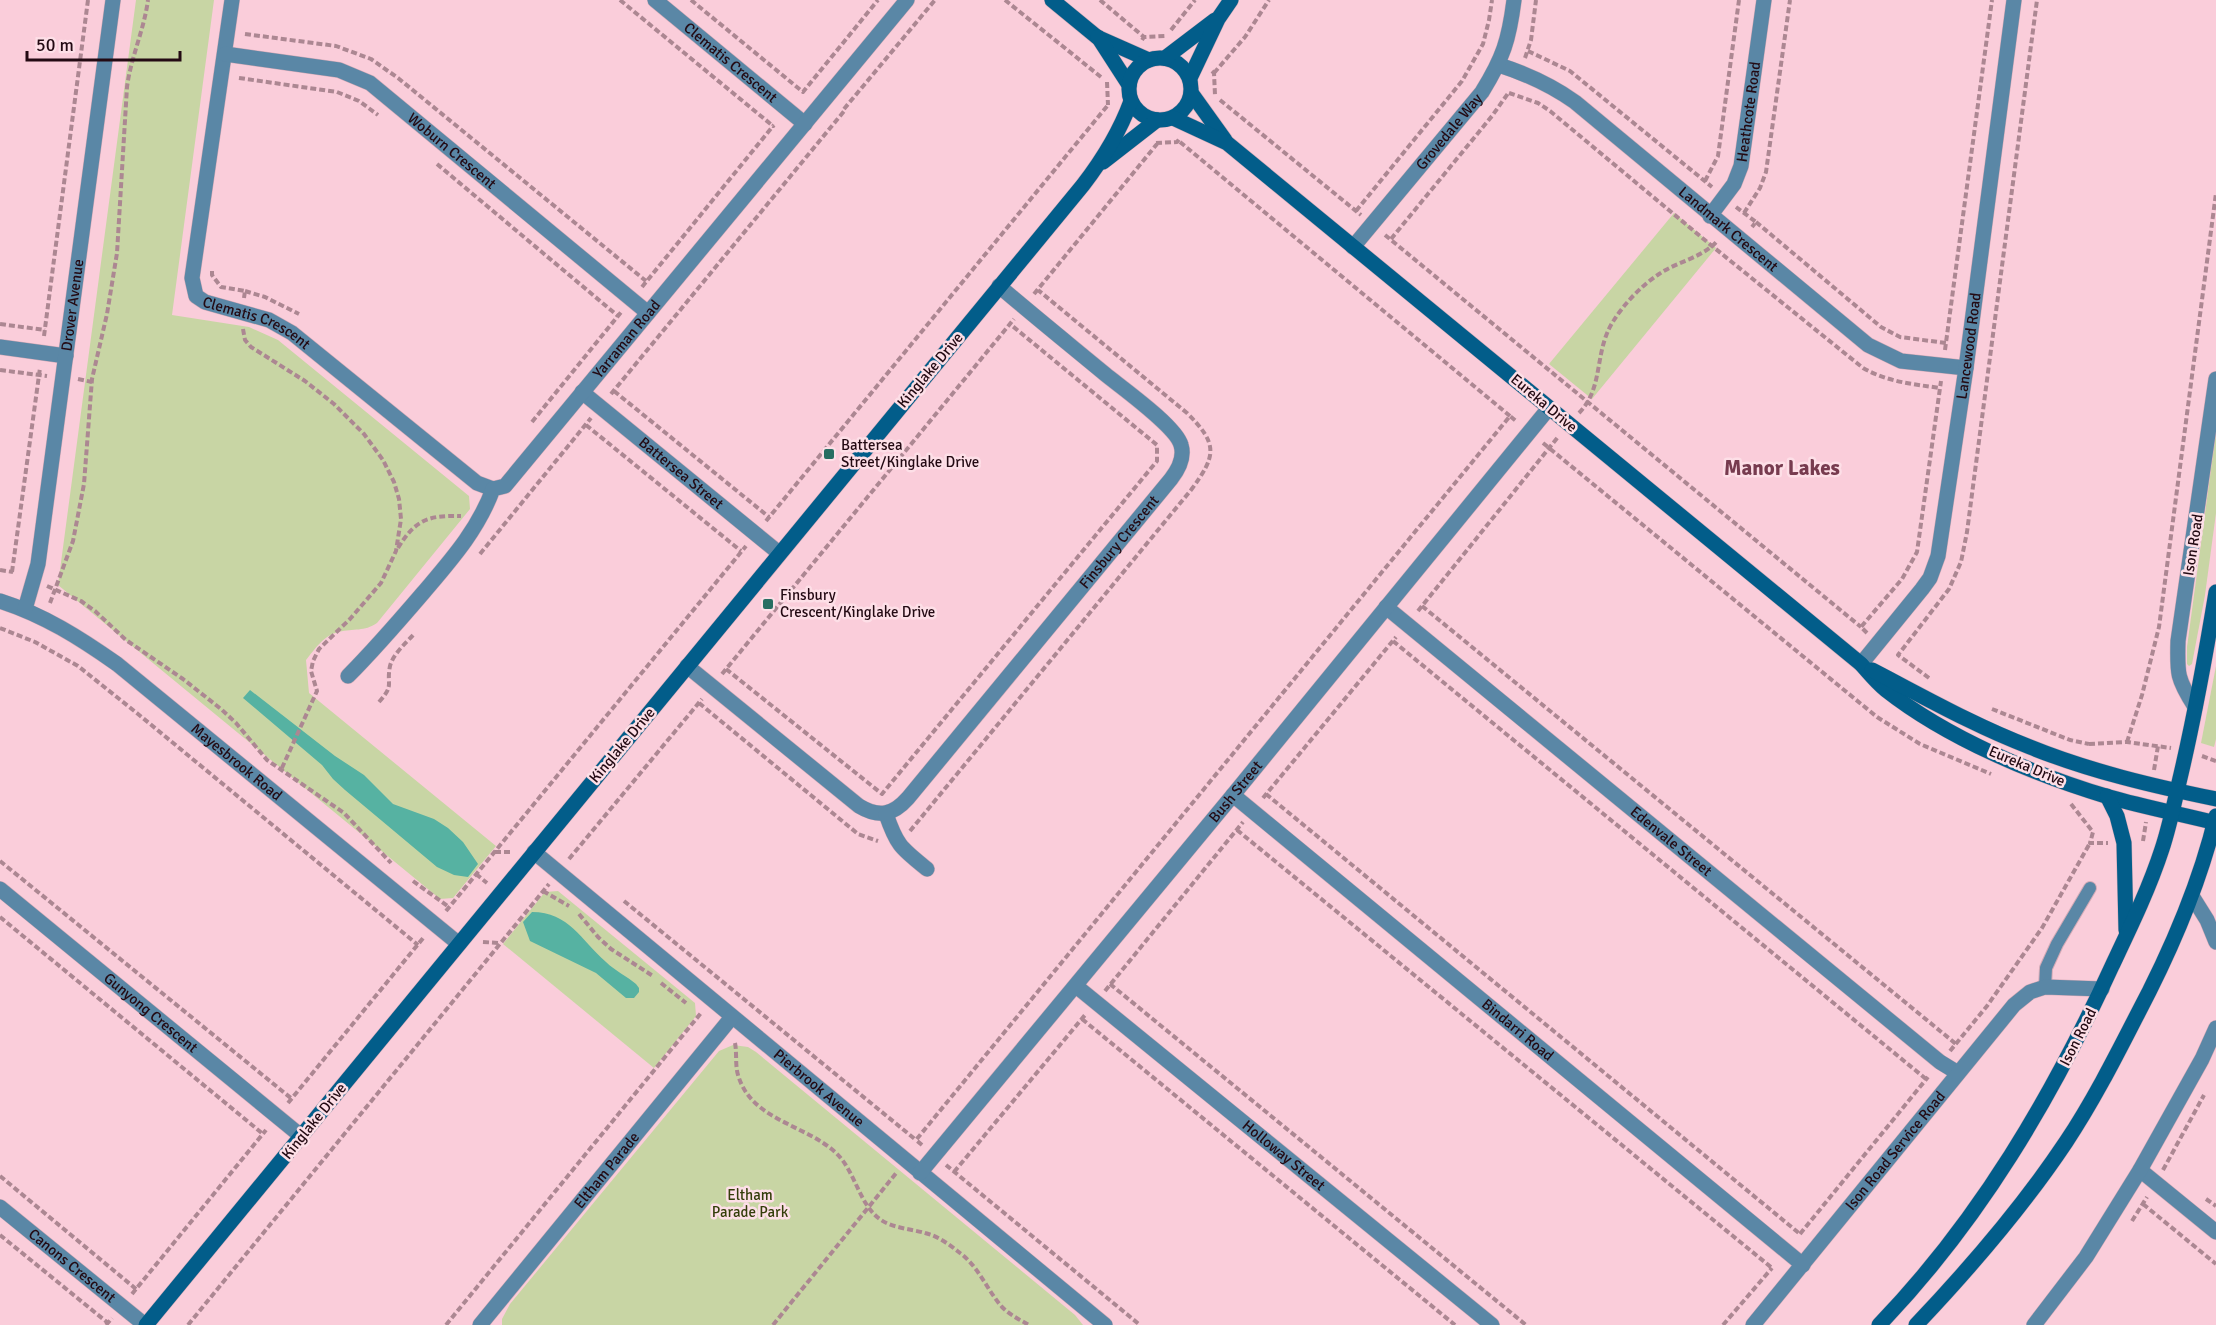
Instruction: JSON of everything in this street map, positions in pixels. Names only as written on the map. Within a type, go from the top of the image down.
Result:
[{"type":"street","name":"Drover Avenue","points":[[26,609],[34,581],[113,0]]},
{"type":"street","name":"Clematis Crescent","points":[[232,0],[192,278],[196,296],[205,302],[269,320],[292,333],[477,483],[493,489]]},
{"type":"street","name":"Clematis Crescent","points":[[655,0],[804,124]]},
{"type":"street","name":"Yarraman Road","points":[[493,489],[505,486],[907,0]]},
{"type":"street","points":[[1052,0],[1097,37],[1131,53],[1157,59],[1180,64],[1190,78],[1192,94],[1188,104],[1181,112],[1165,119],[1142,114],[1131,101],[1130,85],[1136,70],[1157,59],[1180,45],[1218,19]]},
{"type":"street","points":[[1190,78],[1218,19],[1231,0]]},
{"type":"street","name":"Grovedale Way","points":[[1353,247],[1471,106],[1499,65],[1506,45],[1514,0]]},
{"type":"street","name":"Heathcote Road","points":[[1710,216],[1739,174],[1764,0]]},
{"type":"street","name":"Lancewood Road","points":[[1860,664],[1930,578],[1938,556],[1966,368],[2014,0]]},
{"type":"street","points":[[1097,37],[1130,85]]},
{"type":"street","name":"Woburn Crescent","points":[[225,54],[339,70],[370,83],[648,313]]},
{"type":"street","name":"Landmark Crescent","points":[[1499,65],[1557,89],[1868,345],[1901,361],[1966,368]]},
{"type":"street","name":"Eureka Drive","points":[[1192,94],[1227,143]]},
{"type":"street","name":"Kinglake Drive","points":[[145,1325],[1098,165],[1125,118],[1131,101]]},
{"type":"street","name":"Eureka Drive","points":[[1165,119],[1191,125],[1227,143],[1860,664],[1885,689],[1918,712],[2036,772],[2107,796],[2171,813],[2215,821]]},
{"type":"street","name":"Kinglake Drive","points":[[1098,165],[1141,132],[1165,119]]},
{"type":"street","name":"Finsbury Crescent","points":[[886,814],[908,798],[1171,479],[1180,462],[1182,447],[1167,426],[999,286]]},
{"type":"street","points":[[0,347],[66,356]]},
{"type":"street","name":"Ison Road","points":[[2195,707],[2183,689],[2177,672],[2178,641],[2216,379]]},
{"type":"street","name":"Battersea Street","points":[[582,392],[779,553]]},
{"type":"street","name":"Bush Street","points":[[920,1173],[1549,408]]},
{"type":"street","points":[[348,676],[376,648],[464,545],[482,516],[493,489]]},
{"type":"street","name":"Ison Road","points":[[1879,1325],[1916,1286],[1976,1207],[2036,1116],[2080,1038],[2162,849],[2186,751],[2216,592]]},
{"type":"street","name":"Mayesbrook Road","points":[[0,601],[26,609],[44,618],[117,664],[459,944]]},
{"type":"street","name":"Edenvale Street","points":[[1386,608],[1940,1062],[1958,1073]]},
{"type":"street","name":"Eureka Drive","points":[[1860,664],[1966,719],[2029,747],[2072,763],[2216,799]]},
{"type":"street","points":[[687,666],[859,806],[868,812],[886,814],[894,839],[927,869]]},
{"type":"street","name":"Bindarri Road","points":[[1233,795],[1803,1265]]},
{"type":"street","points":[[2107,796],[2117,816],[2124,843],[2126,936]]},
{"type":"street","points":[[1916,1325],[1964,1275],[2026,1198],[2067,1141],[2159,974],[2192,896],[2215,821]]},
{"type":"street","name":"Pierbrook Avenue","points":[[534,852],[1105,1325]]},
{"type":"street","name":"Gunyong Crescent","points":[[0,889],[301,1136]]},
{"type":"street","points":[[2192,896],[2207,920],[2216,942]]},
{"type":"street","name":"Holloway Street","points":[[1076,986],[1492,1325]]},
{"type":"street","points":[[2045,987],[2102,989]]},
{"type":"street","name":"Ison Road Service Road","points":[[1753,1325],[2014,1005],[2030,992],[2045,987]]},
{"type":"street","name":"Eltham Parade","points":[[480,1325],[732,1017]]},
{"type":"street","points":[[2034,1325],[2086,1257],[2140,1170],[2202,1059],[2216,1028]]},
{"type":"street","points":[[2140,1170],[2216,1232]]},
{"type":"street","name":"Canons Crescent","points":[[0,1207],[145,1325]]},
{"type":"lane","points":[[2045,987],[2046,968],[2090,888]]},
{"type":"path","points":[[0,570],[12,572],[88,0]]},
{"type":"path","points":[[44,618],[73,541],[84,484],[92,379],[109,305],[117,253],[126,87],[148,0]]},
{"type":"path","points":[[691,0],[803,92],[878,0]]},
{"type":"path","points":[[1005,0],[1107,81]]},
{"type":"path","points":[[1100,0],[1144,37],[1167,35],[1180,45]]},
{"type":"path","points":[[1167,35],[1195,0]]},
{"type":"path","points":[[1204,110],[1215,97],[1214,73],[1245,37],[1269,0]]},
{"type":"path","points":[[1356,211],[1462,81],[1483,44],[1490,20],[1492,0]]},
{"type":"path","points":[[1704,181],[1718,156],[1738,0]]},
{"type":"path","points":[[1744,213],[1760,188],[1766,172],[1790,0]]},
{"type":"path","points":[[1861,627],[1902,579],[1917,552],[1992,0]]},
{"type":"path","points":[[1898,655],[1949,589],[1960,562],[1967,532],[2037,0]]},
{"type":"path","points":[[237,89],[246,23]]},
{"type":"path","points":[[1131,53],[1144,37]]},
{"type":"path","points":[[1528,51],[1570,71],[1881,327],[1900,337],[1946,343]]},
{"type":"path","points":[[1198,59],[1214,73]]},
{"type":"path","points":[[434,925],[1108,105],[1107,81],[1118,70]]},
{"type":"path","points":[[239,78],[337,92],[359,100],[387,122]]},
{"type":"path","points":[[1509,93],[1538,103],[1550,111],[1863,368],[1895,382],[1940,387]]},
{"type":"path","points":[[1215,97],[1879,642],[1938,683]]},
{"type":"path","points":[[1108,105],[1125,118]]},
{"type":"path","points":[[188,1325],[1157,144],[1178,141],[1191,125]]},
{"type":"path","points":[[529,426],[773,126]]},
{"type":"path","points":[[1141,132],[1157,144]]},
{"type":"path","points":[[1178,141],[1877,717],[1920,744],[2001,777]]},
{"type":"path","points":[[431,159],[618,316]]},
{"type":"path","points":[[2127,742],[2159,627],[2216,193]]},
{"type":"path","points":[[1550,449],[1568,424],[1589,403],[1596,386],[1602,345],[1614,319],[1644,286],[1659,274],[1712,246],[1719,238],[1748,231],[1756,222]]},
{"type":"path","points":[[214,263],[212,275],[221,287],[265,297],[305,318]]},
{"type":"path","points":[[699,703],[858,834],[878,841],[902,836],[911,829],[1191,490],[1209,462],[1209,442],[1205,431],[1187,413],[1038,290]]},
{"type":"path","points":[[244,291],[243,333],[245,340],[251,347],[305,381],[334,404],[364,434],[384,460],[399,499],[401,519],[396,551]]},
{"type":"path","points":[[0,324],[45,330]]},
{"type":"path","points":[[726,669],[882,794],[1150,470],[1157,461],[1157,445],[1010,324]]},
{"type":"path","points":[[614,391],[769,517]]},
{"type":"path","points":[[916,1140],[1510,416]]},
{"type":"path","points":[[586,425],[741,552]]},
{"type":"path","points":[[281,770],[317,691],[312,671],[313,661],[319,649],[366,602],[381,583],[406,535],[415,525],[436,516],[482,516]]},
{"type":"path","points":[[34,581],[81,601],[126,640],[183,679],[221,709],[267,760],[344,813],[396,867]]},
{"type":"path","points":[[1422,606],[1956,1044]]},
{"type":"path","points":[[0,628],[35,642],[78,666],[418,945]]},
{"type":"path","points":[[1393,641],[1926,1079]]},
{"type":"path","points":[[1981,705],[2070,740],[2089,744],[2127,742],[2186,751],[2216,761]]},
{"type":"path","points":[[2084,747],[2089,744]]},
{"type":"path","points":[[1266,794],[1800,1233]]},
{"type":"path","points":[[1237,830],[1772,1268]]},
{"type":"path","points":[[1723,1325],[1987,1006],[2042,928],[2090,843]]},
{"type":"path","points":[[0,861],[291,1099]]},
{"type":"path","points":[[410,879],[449,906]]},
{"type":"path","points":[[543,891],[571,907],[611,949],[655,977],[722,1030],[736,1044],[736,1071],[741,1086],[752,1100],[768,1114],[817,1139],[836,1152],[849,1168],[869,1207],[883,1222],[928,1234],[948,1244],[963,1255],[979,1272],[1003,1308],[1029,1325]]},
{"type":"path","points":[[616,895],[1140,1325]]},
{"type":"path","points":[[0,917],[263,1134]]},
{"type":"path","points":[[1110,984],[1526,1325]]},
{"type":"path","points":[[446,1325],[701,1013]]},
{"type":"path","points":[[1082,1019],[1455,1325]]},
{"type":"path","points":[[773,1325],[906,1161]]},
{"type":"path","points":[[0,1176],[136,1289]]},
{"type":"path","points":[[2142,1204],[2216,1264]]},
{"type":"path","points":[[0,1235],[108,1323]]},
{"type":"green space","points":[[136,0],[214,0],[172,315],[249,327],[278,340],[469,496],[470,509],[377,623],[368,628],[339,632],[329,636],[306,660],[309,693],[496,846],[453,898],[440,899],[58,585]]},
{"type":"green space","points":[[1674,213],[1716,248],[1592,399],[1549,364]]},
{"type":"green space","points":[[2216,432],[2216,513],[2205,595],[2192,664],[2189,666],[2187,647]]},
{"type":"green space","points":[[2216,666],[2216,739],[2214,747],[2201,743]]},
{"type":"green space","points":[[558,891],[695,1003],[696,1016],[654,1068],[503,944],[545,892]]},
{"type":"green space","name":"Eltham Parade Park","points":[[733,1045],[748,1047],[756,1052],[1075,1315],[1083,1325],[502,1325],[502,1319],[510,1304],[719,1051]]},
{"type":"shaded area","points":[[250,690],[335,756],[364,775],[393,804],[434,819],[448,828],[463,842],[478,864],[468,877],[454,875],[437,867],[345,790],[322,765],[243,698]]},
{"type":"shaded area","points":[[532,912],[545,913],[565,922],[597,954],[636,984],[639,992],[634,998],[626,998],[596,973],[530,941],[523,922]]},
{"type":"place","name":"Battersea Street/Kinglake Drive","points":[[829,454]]},
{"type":"place","name":"Finsbury Crescent/Kinglake Drive","points":[[768,604]]},
{"type":"district","name":"Manor Lakes","points":[[1782,468]]}]
